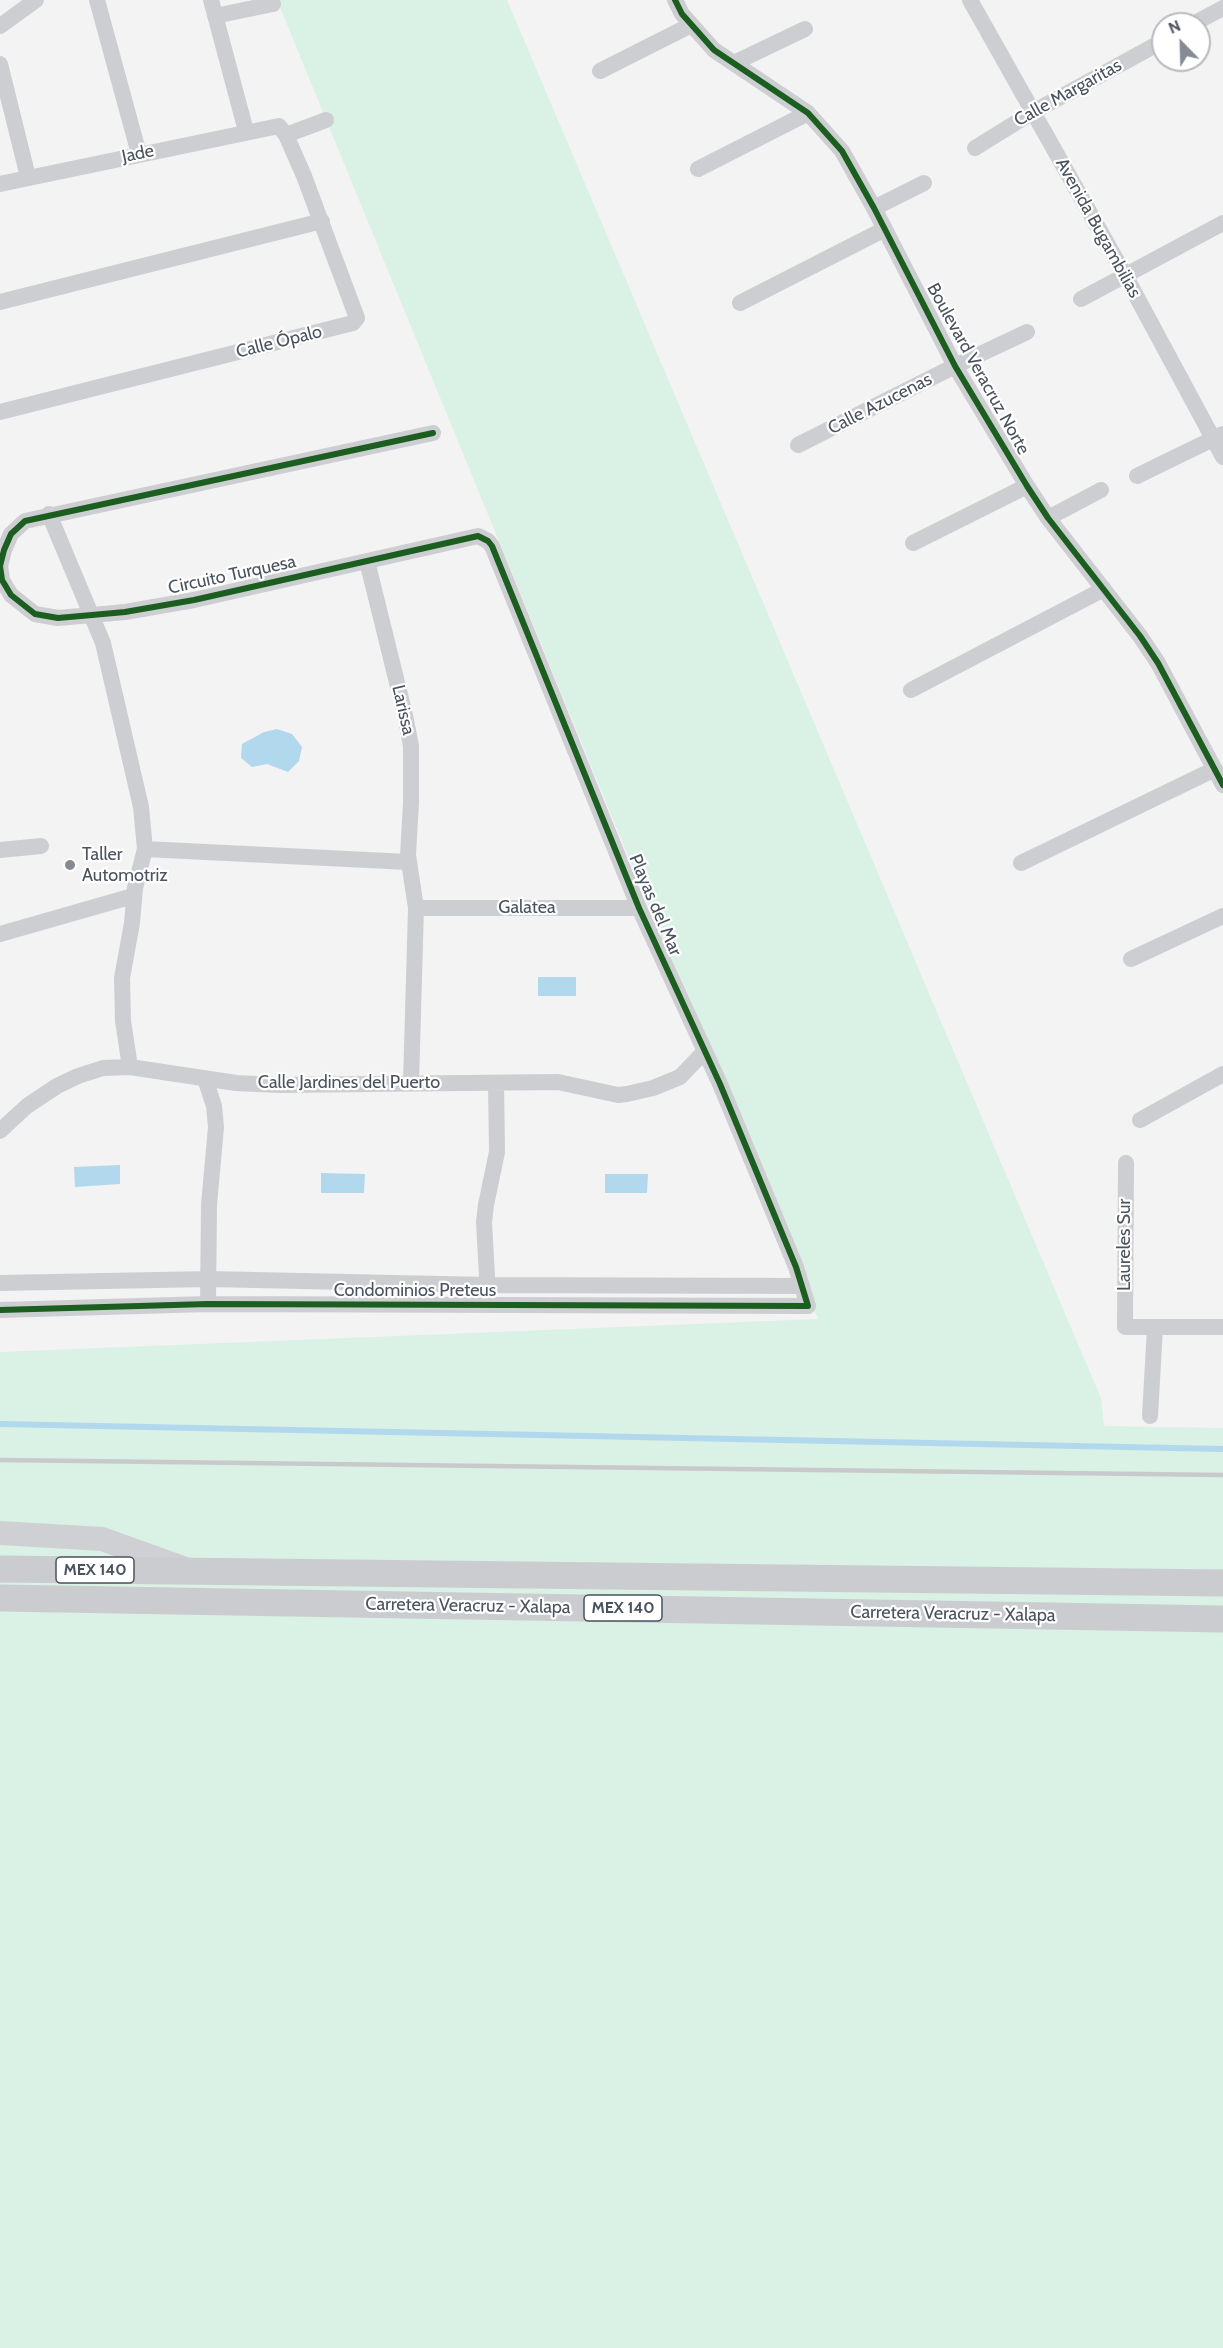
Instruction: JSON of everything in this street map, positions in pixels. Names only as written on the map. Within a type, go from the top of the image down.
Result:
[{"type":"main road","name":"Carretera Veracruz - Xalapa","points":[[0,1569],[1223,1583]]},
{"type":"main road","name":"Carretera Veracruz - Xalapa","points":[[0,1598],[1223,1619]]},
{"type":"street","points":[[0,26],[36,0]]},
{"type":"street","points":[[97,0],[139,154]]},
{"type":"street","name":"Boulevard Veracruz Norte","points":[[675,0],[691,25],[720,55],[808,113],[842,151],[956,366],[1027,486],[1048,518],[1158,663],[1223,785]]},
{"type":"street","name":"Avenida Bugambilias","points":[[969,0],[1218,437],[1223,457]]},
{"type":"street","points":[[246,131],[213,8],[273,4]]},
{"type":"street","points":[[600,70],[691,25]]},
{"type":"street","points":[[734,63],[805,29]]},
{"type":"street","name":"Calle Margaritas","points":[[975,148],[1033,112],[1151,47]]},
{"type":"street","points":[[0,64],[28,177]]},
{"type":"street","points":[[698,169],[808,113]]},
{"type":"street","name":"Jade","points":[[0,184],[246,131],[281,130],[326,120]]},
{"type":"street","name":"Calle Ópalo","points":[[0,412],[355,322],[356,316],[322,221],[281,130]]},
{"type":"street","points":[[874,208],[924,183]]},
{"type":"street","points":[[0,302],[322,221]]},
{"type":"street","points":[[1081,300],[1223,223]]},
{"type":"street","points":[[740,303],[885,229]]},
{"type":"street","name":"Calle Azucenas","points":[[798,445],[1027,332]]},
{"type":"street","name":"Circuito Turquesa","points":[[433,434],[25,521],[11,534],[4,550],[0,566],[1,581],[11,595],[35,614],[58,618],[92,615],[194,600],[481,536]]},
{"type":"street","points":[[1137,476],[1218,437]]},
{"type":"street","points":[[914,543],[1027,486]]},
{"type":"street","points":[[1048,518],[1101,490]]},
{"type":"street","points":[[50,514],[92,615],[109,665],[141,807],[145,849],[133,896],[132,923],[122,978],[123,1021],[130,1067]]},
{"type":"street","name":"Playas del Mar","points":[[481,536],[492,546],[639,908],[720,1084],[802,1286]]},
{"type":"street","name":"Larissa","points":[[367,561],[411,746],[408,862],[416,908],[411,1083]]},
{"type":"street","points":[[911,690],[1104,589]]},
{"type":"street","points":[[1021,863],[1215,769]]},
{"type":"street","points":[[0,850],[41,846]]},
{"type":"street","points":[[145,849],[408,862]]},
{"type":"street","points":[[0,934],[133,896]]},
{"type":"street","name":"Galatea","points":[[416,908],[639,908]]},
{"type":"street","points":[[1131,959],[1223,916]]},
{"type":"street","name":"Calle Jardines del Puerto","points":[[0,1131],[27,1106],[57,1086],[103,1068],[130,1067],[236,1083],[278,1085],[558,1082],[627,1095],[680,1077],[704,1052]]},
{"type":"street","points":[[1140,1119],[1223,1074]]},
{"type":"street","points":[[204,1078],[214,1106],[216,1127],[209,1205],[208,1304]]},
{"type":"street","points":[[488,1307],[484,1222],[497,1152],[496,1083]]},
{"type":"street","name":"Laureles Sur","points":[[1126,1163],[1125,1327],[1155,1327]]},
{"type":"street","name":"Condominios Preteus","points":[[0,1283],[208,1279],[487,1285],[802,1286],[808,1305],[806,1308],[208,1304],[0,1310]]},
{"type":"street","points":[[1150,1416],[1155,1327],[1223,1327]]},
{"type":"street","points":[[0,1533],[102,1539],[191,1571]]},
{"type":"green space","points":[[277,0],[507,0],[1101,1398],[1104,1426],[1223,1428],[1223,2348],[0,2348],[0,1352],[818,1319]]},
{"type":"water","points":[[277,729],[292,734],[302,747],[299,761],[288,772],[267,764],[252,767],[241,758],[242,744],[264,732]]},
{"type":"water","points":[[538,977],[576,977],[576,996],[538,996]]},
{"type":"water","points":[[120,1165],[120,1184],[75,1187],[74,1167]]},
{"type":"water","points":[[321,1173],[365,1174],[364,1193],[321,1193]]},
{"type":"water","points":[[605,1174],[648,1174],[647,1193],[605,1193]]},
{"type":"waterway","points":[[0,1424],[1223,1449]]},
{"type":"railway","points":[[0,1460],[1223,1475]]},
{"type":"cycle path","points":[[675,0],[682,14],[714,50],[808,113],[842,151],[874,208],[955,366],[1027,486],[1048,518],[1140,636],[1158,663],[1223,785]]},
{"type":"cycle path","points":[[0,1310],[208,1304],[808,1306],[796,1267],[720,1084],[639,908],[488,541],[478,536],[194,600],[125,612],[58,618],[35,614],[11,595],[2,580],[0,566],[4,550],[11,534],[25,521],[433,433]]},
{"type":"place","name":"Taller Automotriz","points":[[70,865]]}]
